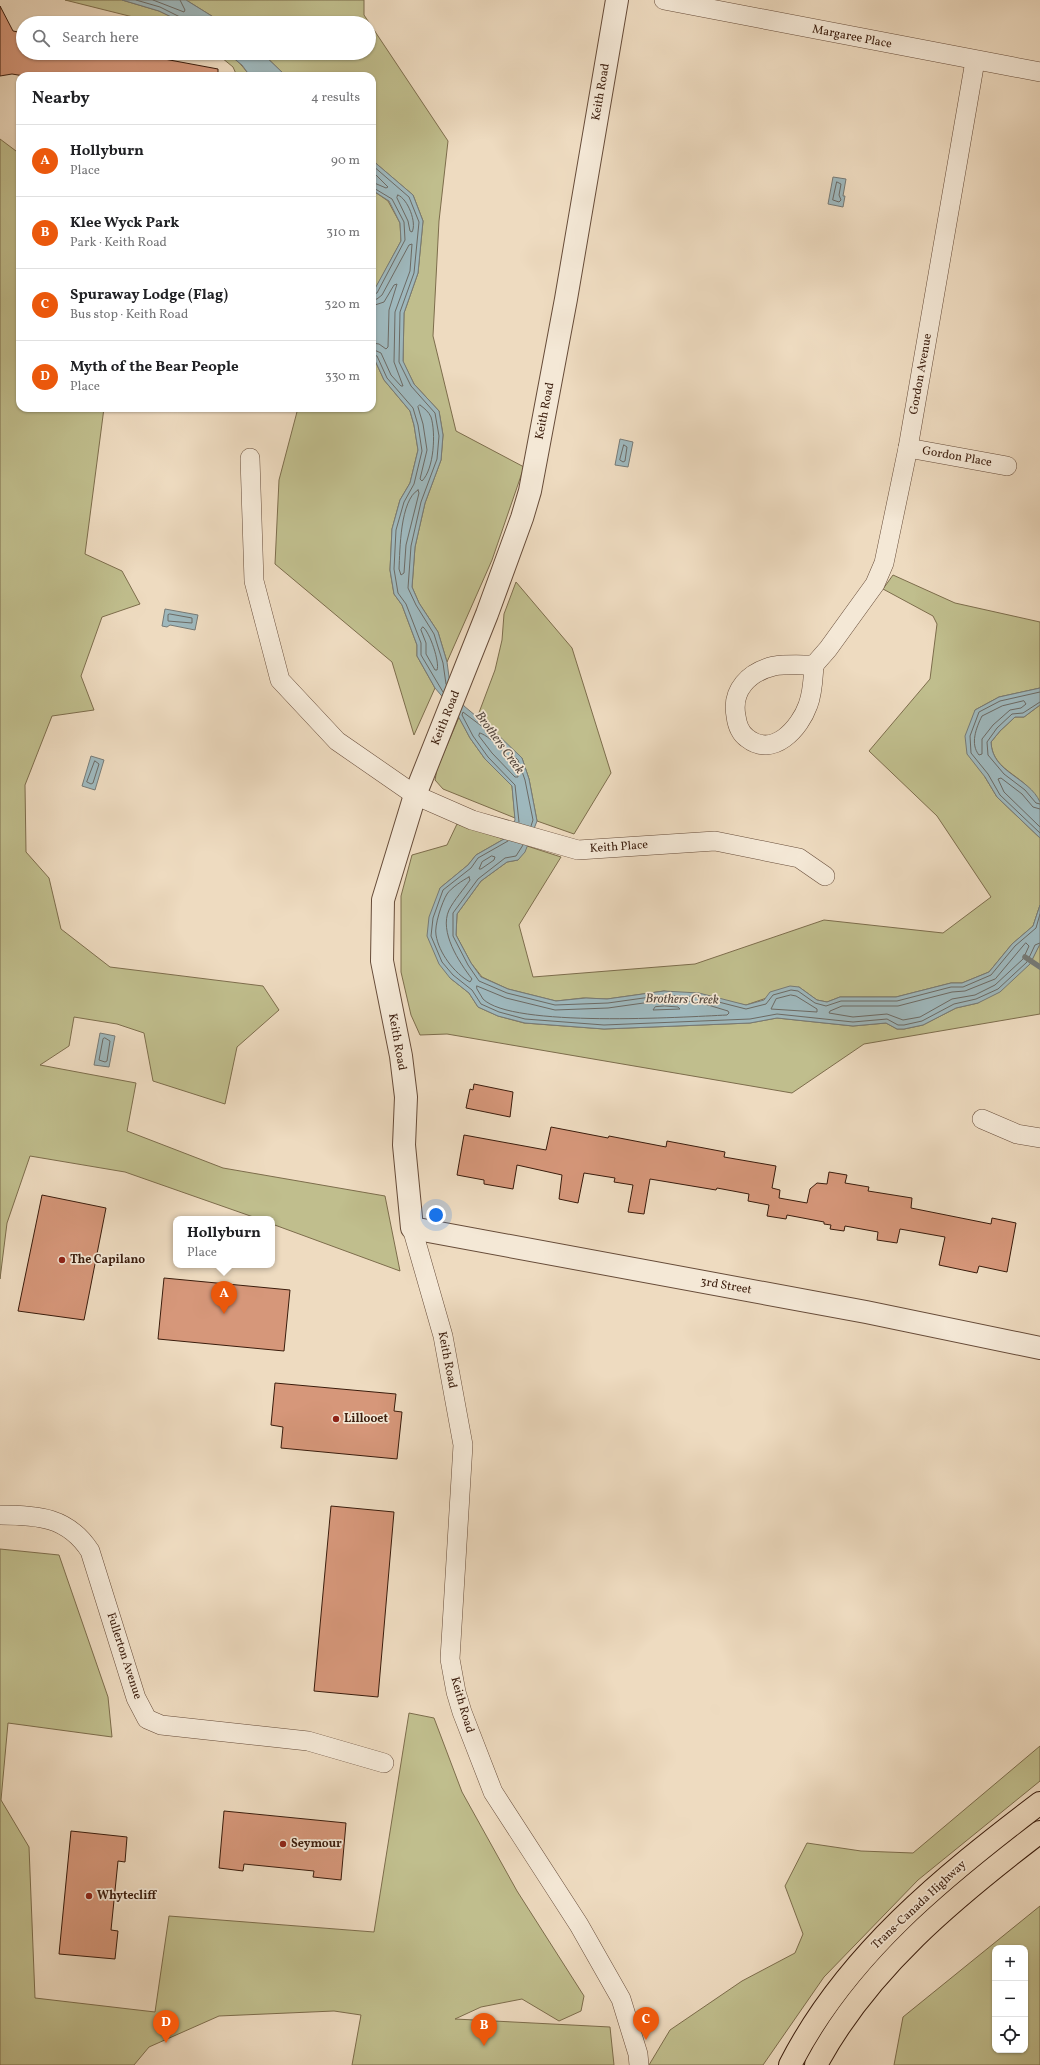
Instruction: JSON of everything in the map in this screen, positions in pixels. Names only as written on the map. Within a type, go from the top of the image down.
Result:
[{"type":"highway","name":"Trans-Canada Highway","points":[[790,2065],[822,2011],[854,1969],[887,1932],[965,1862],[1040,1803]]},
{"type":"highway","name":"Trans-Canada Highway","points":[[816,2065],[846,2018],[872,1984],[903,1948],[980,1879],[1040,1832]]},
{"type":"street","name":"Keith Road","points":[[617,0],[566,299],[530,491],[522,518],[483,622],[415,795],[384,900],[382,961],[401,1056],[404,1084],[404,1145],[412,1228],[443,1336],[463,1445],[450,1659],[456,1692],[462,1712],[493,1792],[579,1925],[621,1999],[638,2054],[639,2065]]},
{"type":"street","name":"Margaree Place","points":[[664,0],[975,61],[1040,72]]},
{"type":"street","name":"Gordon Avenue","points":[[814,665],[828,649],[875,584],[882,570],[891,536],[908,448],[975,61]]},
{"type":"street","name":"Gordon Place","points":[[908,448],[1007,466]]},
{"type":"street","name":"Keith Place","points":[[250,458],[254,581],[280,680],[337,741],[415,795],[472,820],[578,850],[715,841],[799,858],[825,876]]},
{"type":"street","points":[[814,665],[808,704],[799,724],[791,734],[780,741],[763,745],[746,738],[736,721],[735,710],[736,697],[741,686],[749,677],[774,666],[814,665]]},
{"type":"street","points":[[982,1119],[1017,1134],[1040,1138]]},
{"type":"street","name":"3rd Street","points":[[412,1228],[858,1310],[1040,1348]]},
{"type":"street","name":"Fullerton Avenue","points":[[0,1515],[25,1515],[52,1520],[64,1524],[83,1541],[90,1551],[136,1698],[148,1719],[161,1726],[308,1741],[384,1763]]},
{"type":"shaded area","points":[[65,0],[122,0],[159,11],[169,16],[129,16]]},
{"type":"shaded area","points":[[186,0],[364,0],[365,16],[212,16]]},
{"type":"shaded area","points":[[376,33],[448,141],[439,221],[433,336],[456,431],[524,467],[492,560],[447,662],[438,632],[419,603],[412,587],[415,547],[425,503],[441,460],[443,435],[439,411],[414,384],[403,362],[404,313],[418,273],[423,221],[413,195],[376,163],[376,72],[282,72],[269,60],[376,60]]},
{"type":"shaded area","points":[[224,60],[236,60],[247,72],[235,72],[233,67]]},
{"type":"shaded area","points":[[0,139],[16,151],[16,412],[103,412],[85,554],[122,571],[140,604],[102,617],[81,676],[94,710],[52,716],[25,785],[26,852],[49,878],[61,929],[110,967],[263,986],[279,1010],[237,1047],[225,1104],[153,1081],[144,1033],[117,1024],[74,1017],[69,1046],[40,1065],[136,1083],[127,1131],[223,1168],[385,1196],[400,1271],[275,1225],[275,1216],[250,1216],[125,1172],[30,1156],[7,1223],[0,1279]]},
{"type":"shaded area","points":[[376,193],[388,201],[400,223],[401,241],[376,288]]},
{"type":"shaded area","points":[[376,363],[384,380],[410,411],[418,450],[410,483],[400,500],[392,529],[390,570],[394,594],[402,605],[417,645],[417,656],[435,688],[414,735],[392,662],[275,564],[279,480],[297,412],[376,412]]},
{"type":"shaded area","points":[[893,575],[955,603],[1040,622],[1040,688],[999,697],[975,710],[985,777],[997,797],[1040,838],[1040,905],[1033,926],[1012,944],[989,972],[962,983],[951,983],[896,997],[840,997],[827,1002],[817,1000],[799,987],[746,1005],[664,991],[607,999],[583,998],[556,1001],[508,989],[482,977],[471,963],[456,935],[457,914],[481,881],[507,862],[518,860],[527,846],[561,857],[519,925],[533,977],[695,964],[824,920],[943,933],[991,897],[937,816],[869,751],[930,679],[937,624],[933,616],[883,589]]},
{"type":"shaded area","points":[[516,582],[572,648],[611,773],[574,834],[537,821],[529,779],[522,758],[477,718],[495,670],[502,640],[504,614]]},
{"type":"shaded area","points":[[1040,705],[1040,802],[1028,787],[999,763],[992,750],[991,742],[1015,717],[1024,717]]},
{"type":"shaded area","points":[[459,717],[470,738],[485,759],[512,786],[515,818],[443,789],[435,780],[437,769]]},
{"type":"shaded area","points":[[457,824],[504,839],[476,855],[468,865],[440,888],[450,978],[469,993],[478,1007],[498,1016],[524,1023],[604,1029],[750,1023],[777,1018],[853,1026],[886,1023],[897,1029],[904,1029],[923,1025],[956,1008],[978,1003],[1030,964],[1040,943],[1040,1014],[864,1044],[792,1093],[447,1034],[420,1035],[411,1015],[401,972],[401,896],[412,855],[447,845]]},
{"type":"shaded area","points":[[0,1549],[59,1555],[108,1697],[112,1737],[8,1723],[1,1800],[29,1847],[35,1998],[155,2012],[169,1916],[374,1932],[409,1713],[434,1718],[462,1792],[517,1891],[584,1996],[581,2011],[559,2021],[522,1999],[481,2007],[455,2019],[610,2027],[614,2065],[352,2065],[361,2015],[334,2011],[219,2016],[149,2047],[134,2065],[0,2065]]},
{"type":"shaded area","points":[[1040,1746],[1040,1781],[918,1880],[824,1977],[763,2065],[649,2065],[670,2030],[742,1981],[795,1953],[803,1934],[785,1886],[807,1843],[861,1851],[913,1853]]},
{"type":"shaded area","points":[[1040,1906],[1040,2065],[894,2065],[903,2017]]},
{"type":"water","points":[[122,0],[186,0],[212,16],[169,16],[159,11]]},
{"type":"water","points":[[236,60],[269,60],[282,72],[247,72]]},
{"type":"water","name":"Brothers Creek","points":[[376,163],[413,195],[423,221],[418,273],[404,313],[403,361],[414,384],[439,411],[443,435],[441,460],[425,503],[415,547],[412,587],[419,603],[438,632],[447,662],[450,684],[464,706],[494,731],[522,758],[529,779],[537,821],[525,852],[518,860],[507,862],[481,881],[457,914],[456,935],[471,963],[481,977],[508,989],[556,1001],[586,998],[607,999],[664,991],[699,993],[746,1005],[764,1000],[770,992],[790,986],[799,987],[817,1000],[827,1002],[840,997],[896,997],[951,983],[962,983],[989,972],[1012,944],[1033,926],[1040,905],[1040,944],[1030,964],[1000,992],[978,1003],[956,1008],[923,1025],[904,1029],[897,1029],[886,1023],[853,1026],[777,1018],[750,1023],[604,1029],[525,1023],[498,1016],[478,1007],[469,993],[450,978],[439,964],[427,936],[429,917],[440,888],[468,865],[476,855],[504,839],[515,820],[512,786],[485,759],[470,738],[457,714],[435,688],[417,656],[417,645],[402,605],[394,594],[390,570],[392,529],[400,500],[410,483],[418,450],[410,411],[384,380],[376,363],[376,287],[401,241],[400,223],[389,201],[376,193]]},
{"type":"water","points":[[833,177],[846,179],[843,207],[828,204]]},
{"type":"water","points":[[620,439],[633,442],[628,467],[615,465]]},
{"type":"water","points":[[165,609],[198,615],[195,630],[170,625],[167,627],[162,626]]},
{"type":"water","points":[[1040,688],[1040,705],[1024,717],[1015,717],[991,742],[993,752],[998,761],[1004,768],[1028,786],[1040,802],[1040,838],[997,797],[985,777],[967,754],[965,736],[975,710],[999,697]]},
{"type":"water","points":[[91,756],[104,760],[95,790],[82,786]]},
{"type":"water","points":[[100,1033],[115,1036],[109,1067],[94,1065]]},
{"type":"building","points":[[0,6],[13,31],[16,32],[16,60],[170,60],[218,69],[218,72],[16,72],[16,75],[0,76]]},
{"type":"building","points":[[474,1084],[513,1092],[510,1117],[466,1108],[470,1089],[473,1090]]},
{"type":"building","points":[[551,1127],[666,1147],[667,1141],[725,1152],[724,1157],[776,1166],[772,1188],[780,1190],[779,1198],[807,1203],[810,1189],[817,1183],[827,1184],[829,1172],[847,1175],[845,1183],[869,1187],[868,1191],[912,1198],[911,1208],[991,1224],[992,1218],[1016,1223],[1007,1272],[979,1266],[977,1273],[939,1265],[945,1237],[900,1229],[897,1243],[877,1240],[878,1232],[845,1226],[844,1231],[830,1229],[831,1225],[824,1224],[824,1222],[787,1215],[786,1219],[767,1216],[769,1205],[748,1201],[749,1194],[717,1188],[716,1190],[650,1179],[644,1214],[628,1212],[633,1185],[614,1182],[615,1178],[584,1173],[578,1203],[559,1199],[562,1175],[517,1165],[513,1189],[484,1184],[484,1180],[457,1175],[464,1135],[546,1150]]},
{"type":"building","name":"The Capilano","points":[[42,1195],[106,1208],[84,1320],[18,1311]]},
{"type":"building","points":[[164,1278],[290,1290],[284,1351],[158,1339]]},
{"type":"building","name":"Lillooet","points":[[275,1383],[396,1394],[394,1411],[402,1412],[397,1459],[281,1448],[283,1427],[271,1425]]},
{"type":"building","points":[[331,1506],[394,1512],[378,1697],[314,1691]]},
{"type":"building","name":"Seymour","points":[[224,1811],[346,1823],[341,1880],[313,1877],[314,1871],[244,1864],[243,1871],[219,1868]]},
{"type":"building","name":"Whytecliff","points":[[71,1831],[127,1837],[125,1862],[118,1861],[111,1930],[118,1931],[115,1959],[59,1954]]},
{"type":"waterway","points":[[1025,957],[1040,967]]},
{"type":"place","name":"The Capilano","points":[[62,1260]]},
{"type":"place","name":"Hollyburn","points":[[224,1314]]},
{"type":"place","name":"Lillooet","points":[[336,1419]]},
{"type":"place","name":"Seymour","points":[[283,1844]]},
{"type":"place","name":"Whytecliff","points":[[89,1896]]},
{"type":"place","name":"Spuraway Lodge (Flag)","points":[[646,2040]]},
{"type":"place","name":"Myth of the Bear People","points":[[166,2043]]},
{"type":"place","name":"Klee Wyck Park","points":[[484,2046]]}]
